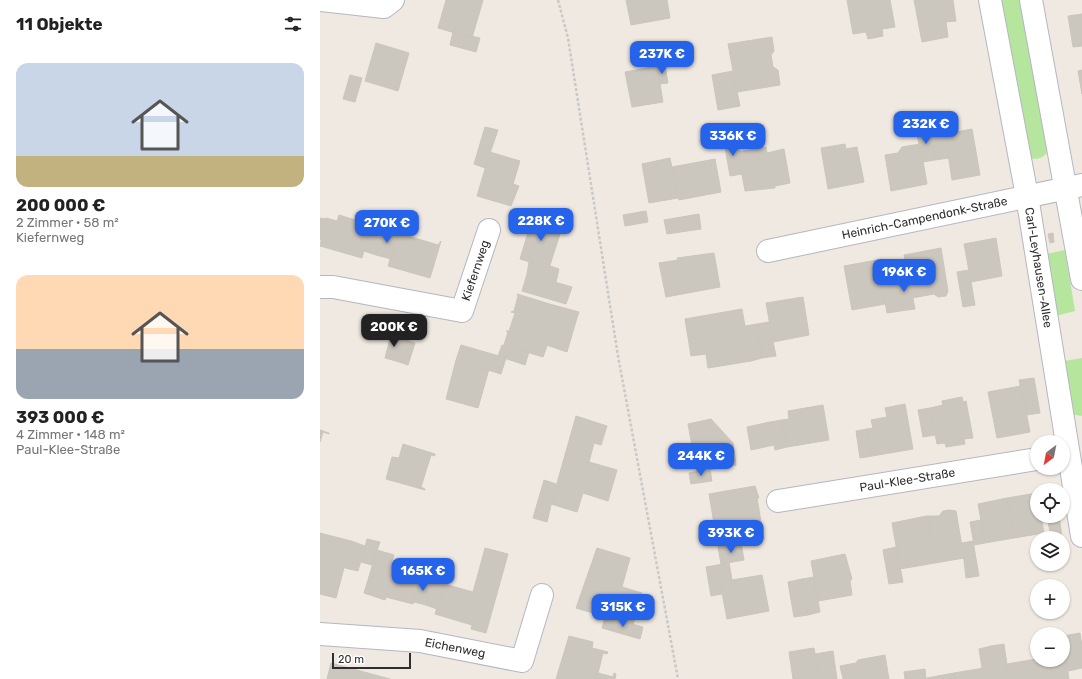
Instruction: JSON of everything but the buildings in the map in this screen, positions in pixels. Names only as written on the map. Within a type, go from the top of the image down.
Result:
[{"type":"street","points":[[320,0],[384,7],[392,0]]},
{"type":"street","name":"Carl-Leyhausen-Allee","points":[[990,0],[1027,196],[1071,453],[1082,536]]},
{"type":"street","points":[[1031,0],[1074,187],[1082,279]]},
{"type":"street","name":"Heinrich-Campendonk-Straße","points":[[768,251],[1074,187]]},
{"type":"street","name":"Kiefernweg","points":[[320,287],[333,287],[462,311],[489,230]]},
{"type":"street","name":"Paul-Klee-Straße","points":[[778,501],[1030,459]]},
{"type":"street","name":"Eichenweg","points":[[320,634],[420,641],[522,660],[542,595]]},
{"type":"path","points":[[558,0],[568,38],[618,356],[678,679]]},
{"type":"green space","points":[[995,0],[1022,0],[1049,150],[1039,158],[1026,158]]},
{"type":"green space","points":[[1065,250],[1075,311],[1052,317],[1042,255]]},
{"type":"green space","points":[[1082,358],[1082,416],[1070,414],[1058,362]]}]
